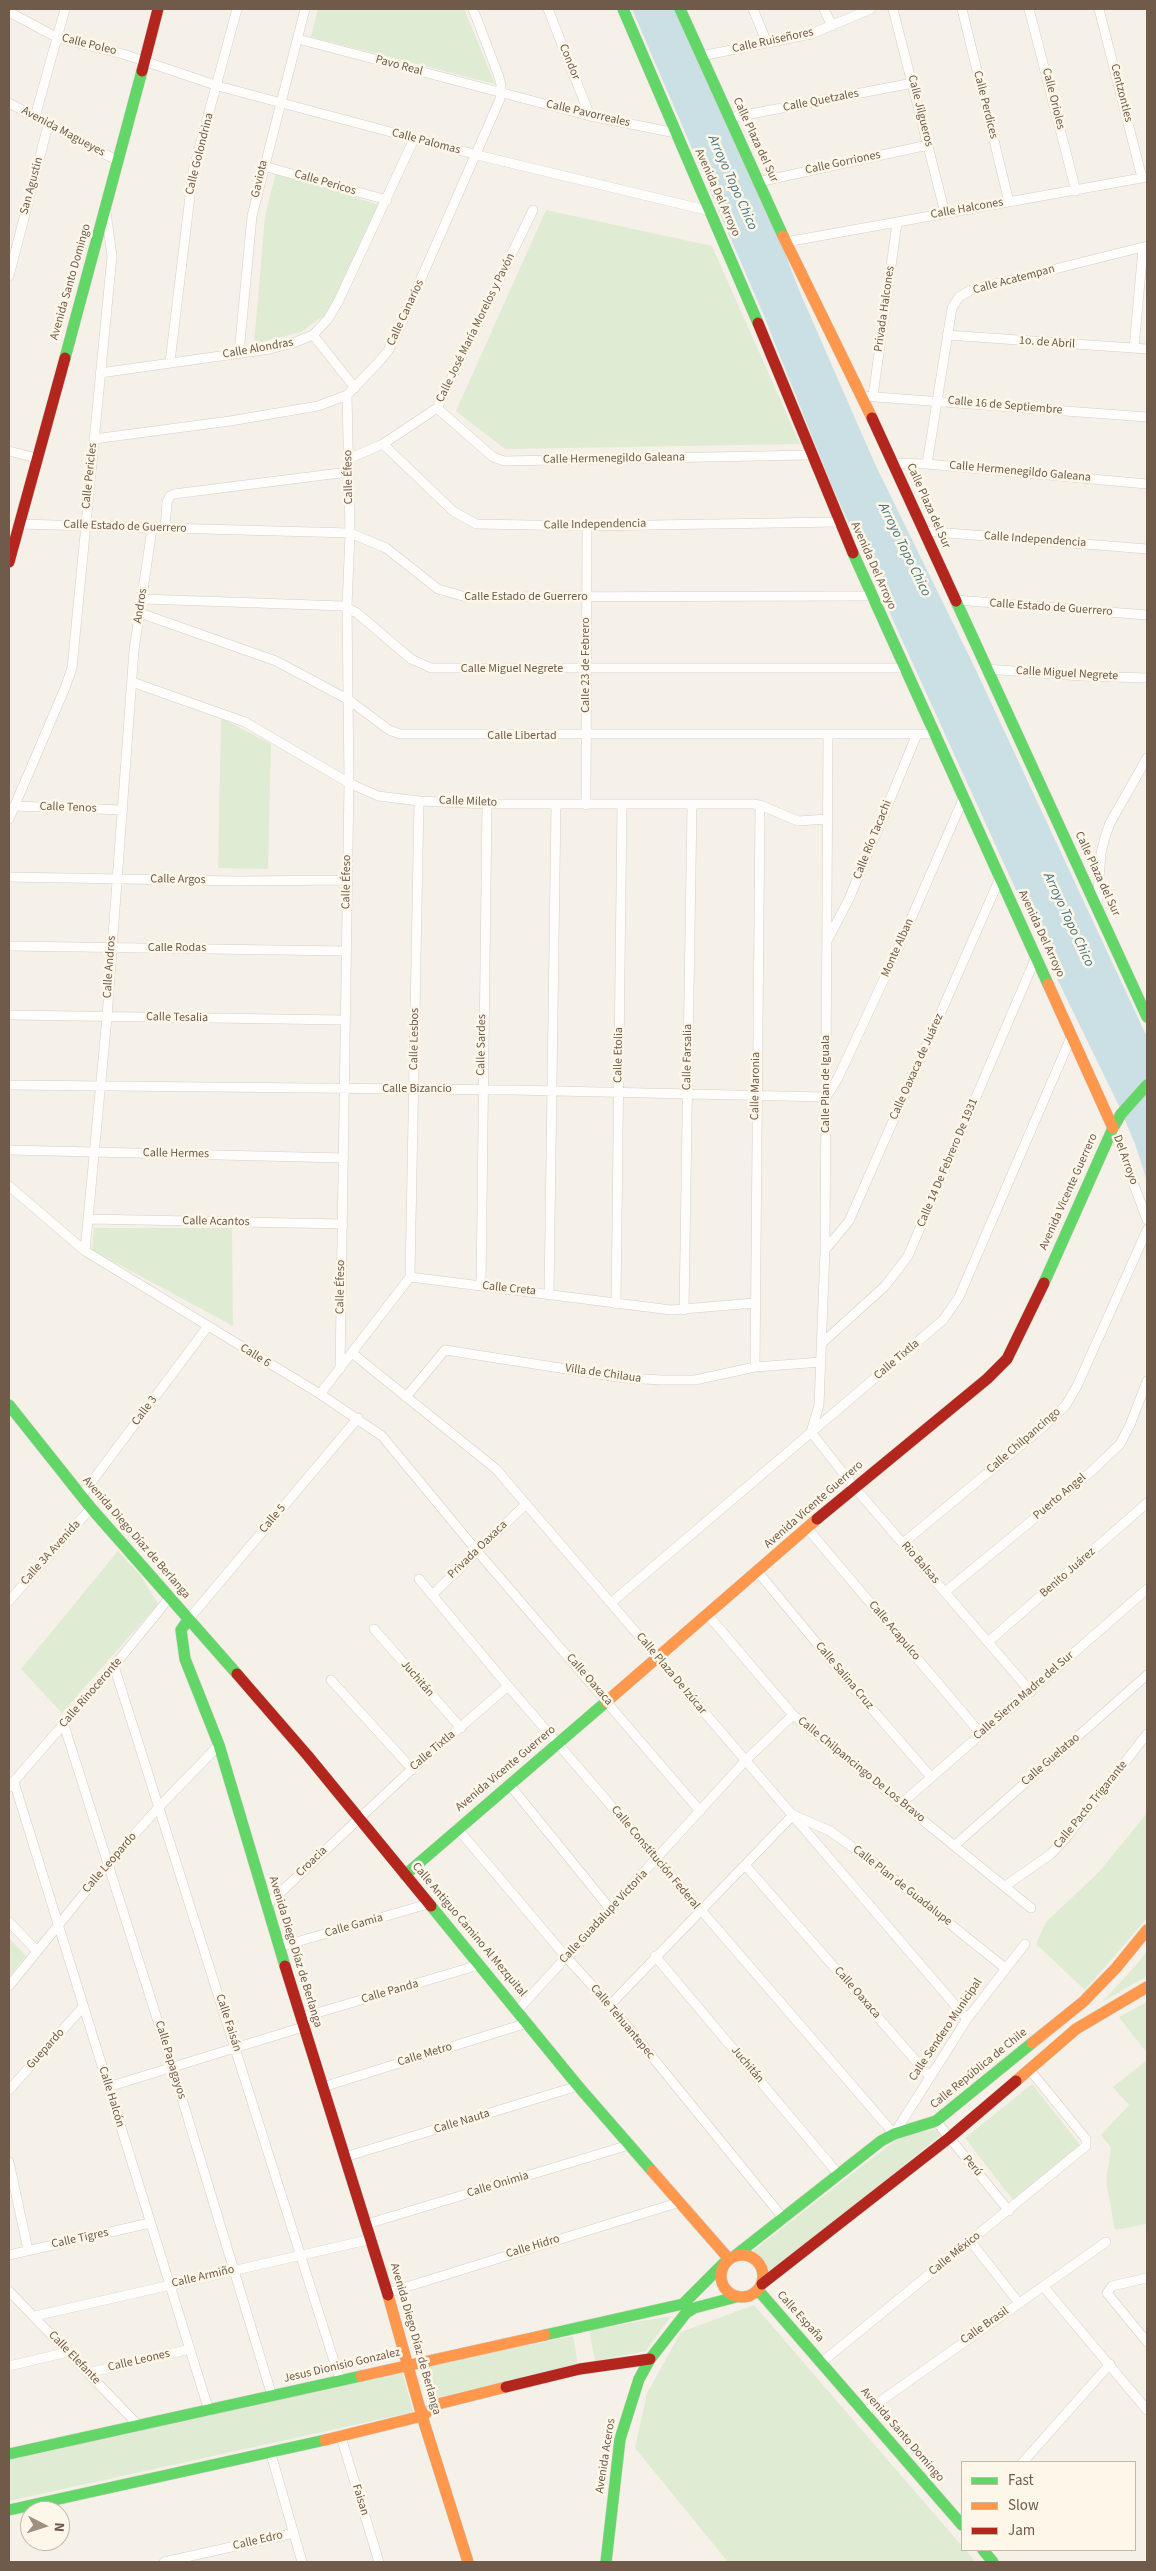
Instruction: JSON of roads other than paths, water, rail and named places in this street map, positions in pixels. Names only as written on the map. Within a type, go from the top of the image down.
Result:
[{"type":"street","points":[[35,117],[65,9]]},
{"type":"street","name":"Avenida Santo Domingo","points":[[9,562],[36,458],[106,210],[158,9]]},
{"type":"street","name":"Calle Golondrina","points":[[170,362],[188,199],[237,9]]},
{"type":"street","name":"Gaviota","points":[[239,353],[247,249],[263,166],[306,9]]},
{"type":"street","points":[[473,9],[493,57],[501,86],[501,93]]},
{"type":"street","name":"Condor","points":[[548,9],[590,116]]},
{"type":"street","name":"Avenida Del Arroyo","points":[[623,9],[786,389],[810,455],[871,596],[1113,1128]]},
{"type":"street","name":"Calle Plaza del Sur","points":[[680,9],[786,242],[867,396],[923,532],[1147,1017]]},
{"type":"street","points":[[753,9],[767,43]]},
{"type":"street","points":[[824,9],[832,26]]},
{"type":"street","name":"Calle Ruiseñores","points":[[701,56],[811,34],[871,9]]},
{"type":"street","name":"Calle Jilgueros","points":[[893,9],[945,213]]},
{"type":"street","name":"Calle Perdices","points":[[962,9],[1009,202]]},
{"type":"street","name":"Calle Orioles","points":[[1029,9],[1076,191]]},
{"type":"street","name":"Centzontles","points":[[1099,9],[1145,178]]},
{"type":"street","name":"Calle Poleo","points":[[9,12],[58,38],[123,54],[144,62]]},
{"type":"street","name":"Pavo Real","points":[[298,39],[501,93]]},
{"type":"street","name":"Calle Palomas","points":[[144,62],[218,86],[414,139],[710,211]]},
{"type":"street","name":"Calle Quetzales","points":[[729,118],[913,83]]},
{"type":"street","name":"Calle Pavorreales","points":[[501,93],[590,116],[676,133]]},
{"type":"street","name":"Calle Canarios","points":[[94,439],[288,412],[334,402],[347,395],[388,351],[477,155],[501,93]]},
{"type":"street","name":"Avenida Magueyes","points":[[9,103],[118,162]]},
{"type":"street","name":"San Agustin","points":[[9,276],[48,124]]},
{"type":"street","name":"Calle Alondras","points":[[100,373],[239,353],[293,343],[313,335],[328,319],[338,302],[414,139]]},
{"type":"street","name":"Calle Gorriones","points":[[758,182],[928,146]]},
{"type":"street","name":"Calle Pericos","points":[[263,166],[387,200]]},
{"type":"street","name":"Calle Halcones","points":[[786,242],[1145,178]]},
{"type":"street","name":"Calle Pericles","points":[[9,819],[72,668],[112,256],[106,210]]},
{"type":"street","name":"Calle José María Morelos y Pavón","points":[[348,459],[383,444],[437,408],[533,210]]},
{"type":"street","name":"Privada Halcones","points":[[867,396],[897,223]]},
{"type":"street","points":[[1134,348],[1145,247]]},
{"type":"street","name":"Calle Acatempan","points":[[927,464],[952,308],[960,298],[971,290],[1145,247]]},
{"type":"street","points":[[313,335],[355,388]]},
{"type":"street","name":"1o. de Abril","points":[[947,335],[1147,349]]},
{"type":"street","name":"Calle Éfeso","points":[[340,1369],[349,783],[347,607],[350,533],[347,395]]},
{"type":"street","name":"Calle 16 de Septiembre","points":[[867,396],[1147,417]]},
{"type":"street","name":"Calle Hermenegildo Galeana","points":[[437,408],[493,457],[504,460],[810,455]]},
{"type":"street","name":"Calle Independencia","points":[[383,444],[453,511],[465,520],[490,526],[839,522]]},
{"type":"street","points":[[9,451],[36,458]]},
{"type":"street","name":"Calle Hermenegildo Galeana","points":[[893,463],[927,464],[1147,484]]},
{"type":"street","points":[[165,529],[166,502],[174,494],[348,472]]},
{"type":"street","name":"Calle Estado de Guerrero","points":[[19,524],[350,533],[386,548],[428,583],[455,596],[871,596]]},
{"type":"street","name":"Calle 23 de Febrero","points":[[586,805],[587,526]]},
{"type":"street","name":"Andros","points":[[132,682],[134,650],[152,529]]},
{"type":"street","name":"Calle Independencia","points":[[923,532],[1147,549]]},
{"type":"street","points":[[143,599],[347,607]]},
{"type":"street","name":"Calle Estado de Guerrero","points":[[956,600],[1147,614]]},
{"type":"street","name":"Calle Miguel Negrete","points":[[347,607],[411,659],[431,668],[904,668]]},
{"type":"street","name":"Calle Libertad","points":[[140,613],[276,661],[349,700],[389,730],[400,734],[586,736],[934,734]]},
{"type":"street","name":"Calle Miguel Negrete","points":[[986,669],[1082,676],[1147,678]]},
{"type":"street","name":"Calle Mileto","points":[[132,682],[245,722],[349,783],[378,796],[419,801],[487,804],[760,805],[798,821],[827,819]]},
{"type":"street","name":"Calle Andros","points":[[85,1251],[107,1017],[132,682]]},
{"type":"street","name":"Calle Plan de Iguala","points":[[811,1432],[819,1405],[826,1250],[828,734]]},
{"type":"street","name":"Calle Río Tacachi","points":[[826,944],[848,899],[917,734]]},
{"type":"street","points":[[1097,907],[1101,853],[1105,837],[1110,823],[1147,758]]},
{"type":"street","name":"Monte Alban","points":[[826,1097],[838,1078],[897,951],[964,797]]},
{"type":"street","name":"Calle Lesbos","points":[[410,1278],[419,801]]},
{"type":"street","name":"Calle Sardes","points":[[481,1286],[487,804]]},
{"type":"street","points":[[549,1294],[556,804]]},
{"type":"street","name":"Calle Etolia","points":[[616,1304],[622,805]]},
{"type":"street","name":"Calle Farsalia","points":[[684,1310],[692,805]]},
{"type":"street","name":"Calle Maronia","points":[[755,1367],[760,805]]},
{"type":"street","name":"Calle Tenos","points":[[14,806],[123,810]]},
{"type":"street","name":"Calle Argos","points":[[9,877],[237,881],[347,880]]},
{"type":"street","name":"Calle Oaxaca de Juárez","points":[[826,1250],[842,1232],[852,1214],[1000,878]]},
{"type":"street","name":"Calle Rodas","points":[[9,946],[345,951]]},
{"type":"street","name":"Calle 14 De Febrero De 1931","points":[[822,1343],[885,1286],[898,1272],[908,1256],[1036,957]]},
{"type":"street","name":"Calle Tesalia","points":[[9,1015],[344,1020]]},
{"type":"street","name":"Calle Tixtla","points":[[612,1602],[811,1432],[926,1337],[943,1320],[959,1297],[1072,1035]]},
{"type":"street","name":"Calle Bizancio","points":[[9,1085],[551,1090],[826,1097]]},
{"type":"street","name":"Avenida Vicente Guerrero","points":[[406,1875],[854,1487],[987,1379],[1007,1359],[1020,1336],[1113,1128],[1121,1114],[1147,1086]]},
{"type":"street","name":"Del Arroyo","points":[[1113,1128],[1147,1220]]},
{"type":"street","name":"Calle Hermes","points":[[9,1150],[344,1158]]},
{"type":"street","name":"Calle 6","points":[[9,1186],[85,1251],[320,1394],[382,1436],[477,1551]]},
{"type":"street","name":"Calle Acantos","points":[[89,1219],[342,1224]]},
{"type":"street","name":"Calle Chilpancingo","points":[[903,1543],[1043,1427],[1066,1405],[1077,1386],[1147,1230]]},
{"type":"street","points":[[320,1394],[410,1278]]},
{"type":"street","name":"Calle Creta","points":[[410,1278],[549,1294],[616,1304],[684,1310],[755,1303]]},
{"type":"street","name":"Calle 3","points":[[82,1496],[208,1326]]},
{"type":"street","name":"Villa de Chilaua","points":[[406,1397],[445,1350],[624,1378],[695,1380],[755,1367],[821,1362]]},
{"type":"street","name":"Calle Plaza De Izúcar","points":[[352,1353],[485,1459],[612,1602],[657,1659],[746,1760],[967,2019]]},
{"type":"street","name":"Puerto Angel","points":[[945,1592],[1093,1470],[1120,1444],[1130,1425],[1147,1381]]},
{"type":"street","name":"Avenida Diego Díaz de Berlanga","points":[[9,1405],[91,1508],[188,1620],[181,1630],[185,1658],[219,1745],[266,1906],[372,2239],[422,2416],[468,2562]]},
{"type":"street","name":"Calle 5","points":[[188,1620],[358,1418]]},
{"type":"street","name":"Rio Balsas","points":[[811,1432],[854,1487],[1031,1692]]},
{"type":"street","name":"Benito Juárez","points":[[988,1642],[1147,1504]]},
{"type":"street","name":"Privada Oaxaca","points":[[432,1595],[525,1505]]},
{"type":"street","name":"Calle 3A Avenida","points":[[9,1599],[91,1508]]},
{"type":"street","name":"Calle Acapulco","points":[[807,1528],[981,1734]]},
{"type":"street","name":"Calle Oaxaca","points":[[477,1551],[700,1811]]},
{"type":"street","name":"Calle Salina Cruz","points":[[758,1572],[852,1686],[932,1777]]},
{"type":"street","name":"Calle Constitución Federal","points":[[418,1579],[699,1910],[894,2134]]},
{"type":"street","name":"Calle Sierra Madre del Sur","points":[[902,1803],[1147,1589]]},
{"type":"street","name":"Calle Rinoceronte","points":[[11,1784],[64,1725],[170,1598]]},
{"type":"street","name":"Calle Chilpancingo De Los Bravo","points":[[708,1615],[794,1715],[1031,1908]]},
{"type":"street","name":"Calle Antiguo Camino Al Mezquital","points":[[188,1620],[274,1715],[578,2086],[730,2259]]},
{"type":"street","name":"Juchitán","points":[[374,1629],[460,1728]]},
{"type":"street","name":"Calle Faisán","points":[[114,1666],[236,2048],[299,2256],[340,2380]]},
{"type":"street","name":"Calle Guelatao","points":[[954,1845],[1147,1675]]},
{"type":"street","points":[[332,1680],[412,1768]]},
{"type":"street","name":"Calle Tixtla","points":[[358,1817],[508,1686]]},
{"type":"street","name":"Calle Guadalupe Victoria","points":[[517,2010],[611,1910],[746,1760],[794,1715]]},
{"type":"street","name":"Calle Papagayos","points":[[64,1725],[173,2069],[272,2396]]},
{"type":"street","name":"Calle Pacto Trigarante","points":[[1005,1886],[1051,1854],[1065,1839],[1147,1734]]},
{"type":"street","name":"Calle Leopardo","points":[[9,1986],[108,1864],[158,1808],[219,1745]]},
{"type":"street","name":"Calle Halcón","points":[[11,1784],[58,1925],[209,2411]]},
{"type":"street","points":[[509,1784],[611,1910]]},
{"type":"street","points":[[610,2005],[654,1956],[792,1815]]},
{"type":"street","name":"Calle Plan de Guadalupe","points":[[792,1815],[830,1831],[869,1859],[1005,1968]]},
{"type":"street","name":"Croacia","points":[[266,1906],[358,1817]]},
{"type":"street","name":"Calle Tehuantepec","points":[[458,1828],[567,1958],[610,2005],[784,2219]]},
{"type":"street","name":"Calle Oaxaca","points":[[744,1865],[930,2077]]},
{"type":"street","name":"Calle Gamia","points":[[279,1947],[428,1904]]},
{"type":"street","points":[[9,1922],[37,1951]]},
{"type":"street","name":"Calle República de Chile","points":[[730,2259],[784,2219],[866,2152],[894,2134],[936,2121],[1083,2002],[1116,1968],[1147,1930]]},
{"type":"street","name":"Calle Sendero Municipal","points":[[894,2134],[967,2019],[1025,1944]]},
{"type":"street","name":"Juchitán","points":[[654,1956],[839,2175]]},
{"type":"street","name":"Calle Panda","points":[[108,2087],[173,2069],[236,2048],[302,2022],[480,1965]]},
{"type":"street","points":[[684,2308],[694,2308],[736,2297],[748,2297],[949,2138],[1090,2019],[1147,1988]]},
{"type":"street","name":"Guepardo","points":[[9,2090],[83,2007]]},
{"type":"street","name":"Calle Metro","points":[[323,2088],[527,2023]]},
{"type":"street","name":"Calle México","points":[[822,2362],[971,2242],[1087,2144],[1086,2139],[1029,2069]]},
{"type":"street","name":"Calle Nauta","points":[[345,2157],[578,2086]]},
{"type":"street","name":"Perú","points":[[936,2121],[1009,2210]]},
{"type":"street","name":"Calle Onimia","points":[[367,2224],[629,2145]]},
{"type":"street","points":[[9,2162],[28,2250]]},
{"type":"street","name":"Calle Hidro","points":[[387,2293],[680,2202]]},
{"type":"street","name":"Calle Tigres","points":[[9,2255],[150,2223]]},
{"type":"street","name":"Calle Armiño","points":[[34,2316],[372,2239]]},
{"type":"street","points":[[971,2242],[1019,2302]]},
{"type":"street","name":"Calle Brasil","points":[[865,2412],[1106,2242]]},
{"type":"street","points":[[9,2510],[271,2454],[340,2437],[422,2416],[438,2404],[580,2369],[650,2359],[684,2308],[730,2259],[743,2255],[756,2260],[762,2272],[760,2287]]},
{"type":"street","points":[[730,2259],[720,2280],[726,2291],[736,2297]]},
{"type":"street","points":[[1147,2278],[1112,2286],[1107,2293],[1147,2342]]},
{"type":"street","points":[[1043,2286],[1147,2410]]},
{"type":"street","name":"Calle España","points":[[760,2287],[822,2362]]},
{"type":"street","name":"Calle Elefante","points":[[9,2291],[139,2426]]},
{"type":"street","name":"Jesus Dionisio Gonzalez","points":[[9,2454],[209,2411],[408,2364],[684,2308]]},
{"type":"street","name":"Calle Leones","points":[[88,2373],[190,2349]]},
{"type":"street","points":[[9,2366],[68,2352]]},
{"type":"street","name":"Avenida Aceros","points":[[606,2562],[620,2439],[630,2402],[650,2359]]},
{"type":"street","name":"Avenida Santo Domingo","points":[[822,2362],[961,2524]]},
{"type":"street","points":[[1024,2461],[1110,2364]]},
{"type":"street","name":"Faisan","points":[[340,2437],[379,2562]]},
{"type":"street","points":[[271,2454],[302,2562]]},
{"type":"street","name":"Calle Edro","points":[[164,2562],[294,2533]]},
{"type":"street","points":[[984,2551],[993,2562]]},
{"type":"water","name":"Arroyo Topo Chico","points":[[632,9],[680,9],[758,182],[799,290],[875,464],[974,666],[1147,1037],[1147,1181],[1135,1144],[1118,1104],[1046,956],[831,484],[764,316]]}]
